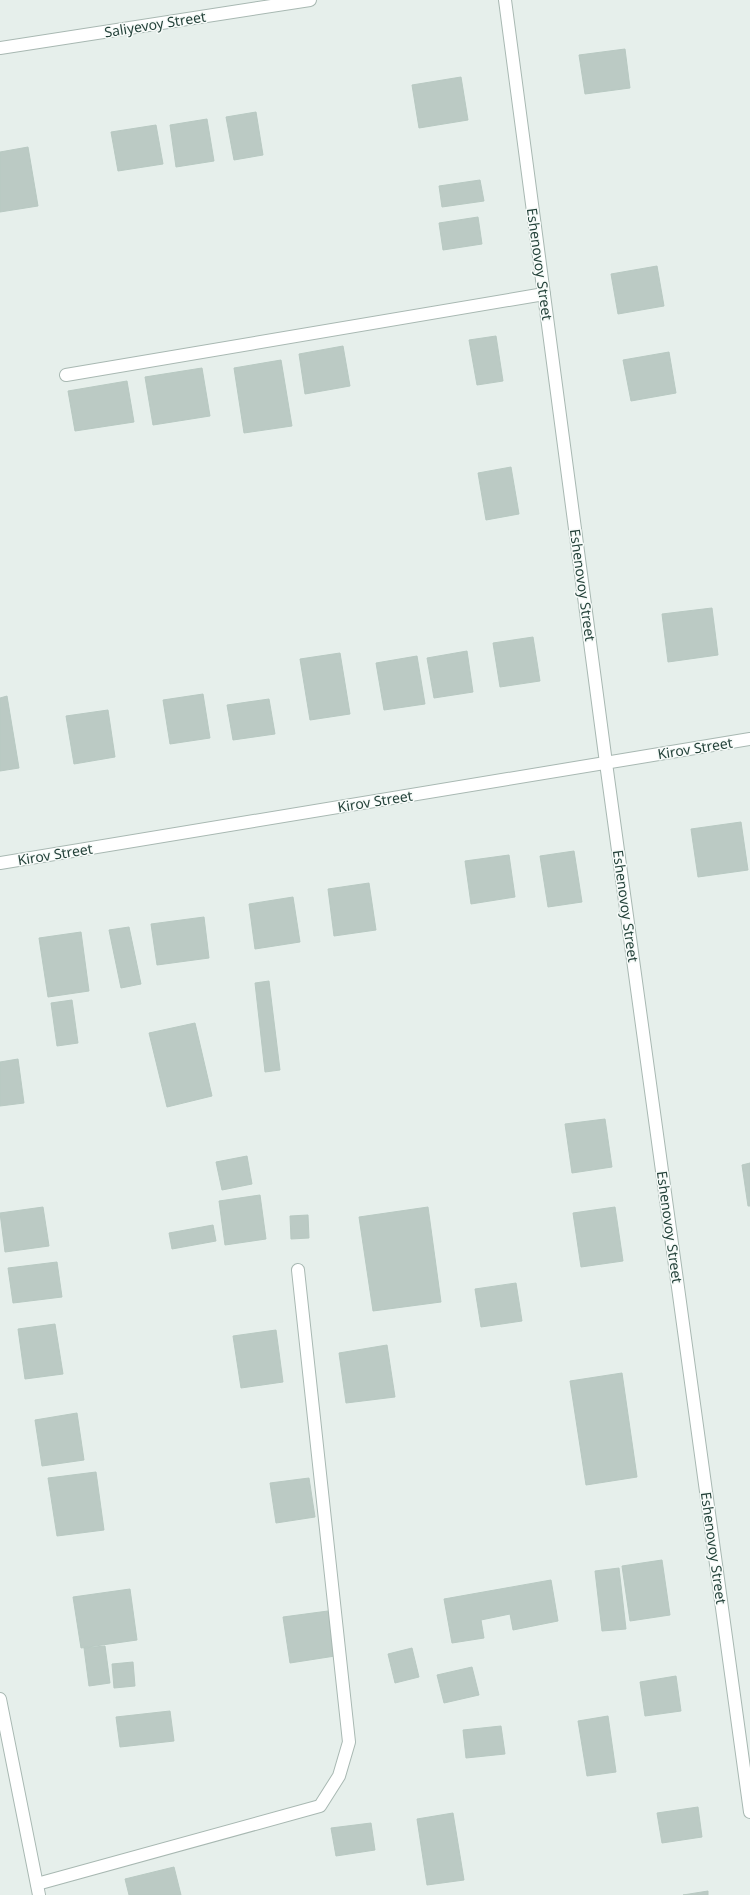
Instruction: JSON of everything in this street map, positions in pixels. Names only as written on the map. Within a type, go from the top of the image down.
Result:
[{"type":"street","name":"Saliyevoy Street","points":[[0,48],[310,0]]},
{"type":"street","name":"Eshenovoy Street","points":[[505,0],[606,763],[750,1812]]},
{"type":"street","points":[[66,375],[544,294]]},
{"type":"street","name":"Kirov Street","points":[[0,863],[750,739]]},
{"type":"street","points":[[0,1699],[38,1890],[320,1806],[339,1776],[349,1742],[298,1270]]},
{"type":"building","points":[[625,49],[630,88],[585,94],[579,55]]},
{"type":"building","points":[[461,77],[468,120],[419,128],[412,85]]},
{"type":"building","points":[[256,112],[263,155],[234,160],[226,117]]},
{"type":"building","points":[[207,119],[214,161],[176,167],[170,125]]},
{"type":"building","points":[[156,125],[163,164],[118,171],[111,132]]},
{"type":"building","points":[[28,147],[38,206],[0,212],[0,152]]},
{"type":"building","points":[[480,180],[484,201],[442,207],[439,186]]},
{"type":"building","points":[[478,217],[482,244],[443,250],[439,223]]},
{"type":"building","points":[[657,266],[664,306],[618,314],[611,274]]},
{"type":"building","points":[[496,336],[503,381],[477,385],[469,340]]},
{"type":"building","points":[[343,346],[350,386],[305,394],[299,354]]},
{"type":"building","points":[[669,352],[676,393],[631,401],[623,360]]},
{"type":"building","points":[[281,360],[292,426],[244,433],[234,368]]},
{"type":"building","points":[[202,368],[210,416],[153,425],[145,377]]},
{"type":"building","points":[[127,381],[134,422],[75,431],[68,391]]},
{"type":"building","points":[[511,467],[519,514],[486,520],[478,473]]},
{"type":"building","points":[[712,608],[718,655],[668,662],[662,614]]},
{"type":"building","points":[[533,637],[540,681],[500,687],[493,643]]},
{"type":"building","points":[[467,651],[473,692],[434,698],[427,658]]},
{"type":"building","points":[[340,653],[350,714],[310,720],[300,659]]},
{"type":"building","points":[[417,656],[425,704],[384,710],[376,663]]},
{"type":"building","points":[[203,694],[210,738],[170,744],[163,700]]},
{"type":"building","points":[[7,696],[19,768],[0,771],[0,698]]},
{"type":"building","points":[[269,699],[275,734],[233,740],[227,705]]},
{"type":"building","points":[[108,710],[115,757],[74,764],[66,716]]},
{"type":"building","points":[[741,822],[748,870],[698,877],[691,829]]},
{"type":"building","points":[[574,851],[582,902],[548,907],[540,856]]},
{"type":"building","points":[[509,855],[515,897],[471,904],[465,861]]},
{"type":"building","points":[[369,883],[376,930],[334,936],[328,889]]},
{"type":"building","points":[[293,897],[300,942],[255,949],[249,904]]},
{"type":"building","points":[[204,917],[209,958],[157,965],[151,924]]},
{"type":"building","points":[[129,927],[141,984],[121,988],[109,930]]},
{"type":"building","points":[[81,932],[89,991],[48,997],[39,938]]},
{"type":"building","points":[[269,981],[280,1070],[265,1072],[255,983]]},
{"type":"building","points":[[72,1000],[78,1043],[57,1046],[51,1003]]},
{"type":"building","points":[[195,1023],[212,1096],[167,1107],[149,1033]]},
{"type":"building","points":[[18,1059],[24,1103],[0,1106],[0,1062]]},
{"type":"building","points":[[605,1119],[612,1167],[572,1173],[565,1124]]},
{"type":"building","points":[[247,1156],[252,1184],[222,1190],[216,1162]]},
{"type":"building","points":[[750,1163],[750,1206],[748,1206],[742,1165]]},
{"type":"building","points":[[260,1195],[266,1239],[225,1245],[219,1201]]},
{"type":"building","points":[[43,1207],[49,1246],[5,1252],[0,1213]]},
{"type":"building","points":[[428,1207],[441,1302],[373,1311],[359,1217]]},
{"type":"building","points":[[615,1207],[623,1261],[581,1267],[573,1213]]},
{"type":"building","points":[[308,1215],[309,1238],[291,1239],[290,1216]]},
{"type":"building","points":[[213,1225],[216,1241],[172,1249],[169,1233]]},
{"type":"building","points":[[57,1262],[62,1297],[13,1303],[8,1268]]},
{"type":"building","points":[[516,1283],[522,1321],[481,1327],[475,1289]]},
{"type":"building","points":[[55,1324],[63,1374],[25,1379],[18,1329]]},
{"type":"building","points":[[276,1330],[283,1382],[241,1388],[233,1336]]},
{"type":"building","points":[[387,1345],[395,1397],[346,1403],[339,1353]]},
{"type":"building","points":[[622,1373],[637,1477],[586,1485],[570,1381]]},
{"type":"building","points":[[77,1413],[84,1460],[42,1466],[35,1420]]},
{"type":"building","points":[[96,1472],[104,1530],[57,1536],[48,1478]]},
{"type":"building","points":[[309,1478],[315,1517],[276,1523],[270,1483]]},
{"type":"building","points":[[662,1560],[670,1615],[630,1621],[622,1566]]},
{"type":"building","points":[[619,1568],[626,1629],[602,1631],[595,1571]]},
{"type":"building","points":[[551,1580],[558,1621],[513,1630],[510,1614],[481,1620],[484,1638],[452,1643],[444,1599]]},
{"type":"building","points":[[130,1589],[137,1640],[81,1648],[73,1597]]},
{"type":"building","points":[[328,1611],[335,1656],[290,1663],[283,1617]]},
{"type":"building","points":[[105,1646],[110,1683],[89,1686],[84,1648]]},
{"type":"building","points":[[412,1648],[419,1677],[395,1683],[388,1654]]},
{"type":"building","points":[[133,1662],[135,1686],[114,1688],[112,1664]]},
{"type":"building","points":[[472,1667],[479,1695],[444,1703],[437,1675]]},
{"type":"building","points":[[676,1676],[681,1711],[645,1716],[640,1682]]},
{"type":"building","points":[[170,1711],[174,1741],[120,1747],[116,1717]]},
{"type":"building","points":[[608,1716],[616,1772],[587,1776],[578,1721]]},
{"type":"building","points":[[501,1726],[505,1754],[466,1758],[463,1730]]},
{"type":"building","points":[[698,1807],[702,1837],[662,1843],[657,1813]]},
{"type":"building","points":[[453,1813],[464,1880],[427,1885],[417,1819]]},
{"type":"building","points":[[371,1823],[375,1850],[336,1856],[331,1828]]},
{"type":"building","points":[[174,1867],[181,1895],[129,1895],[125,1879]]},
{"type":"building","points":[[708,1891],[708,1895],[683,1895]]}]
